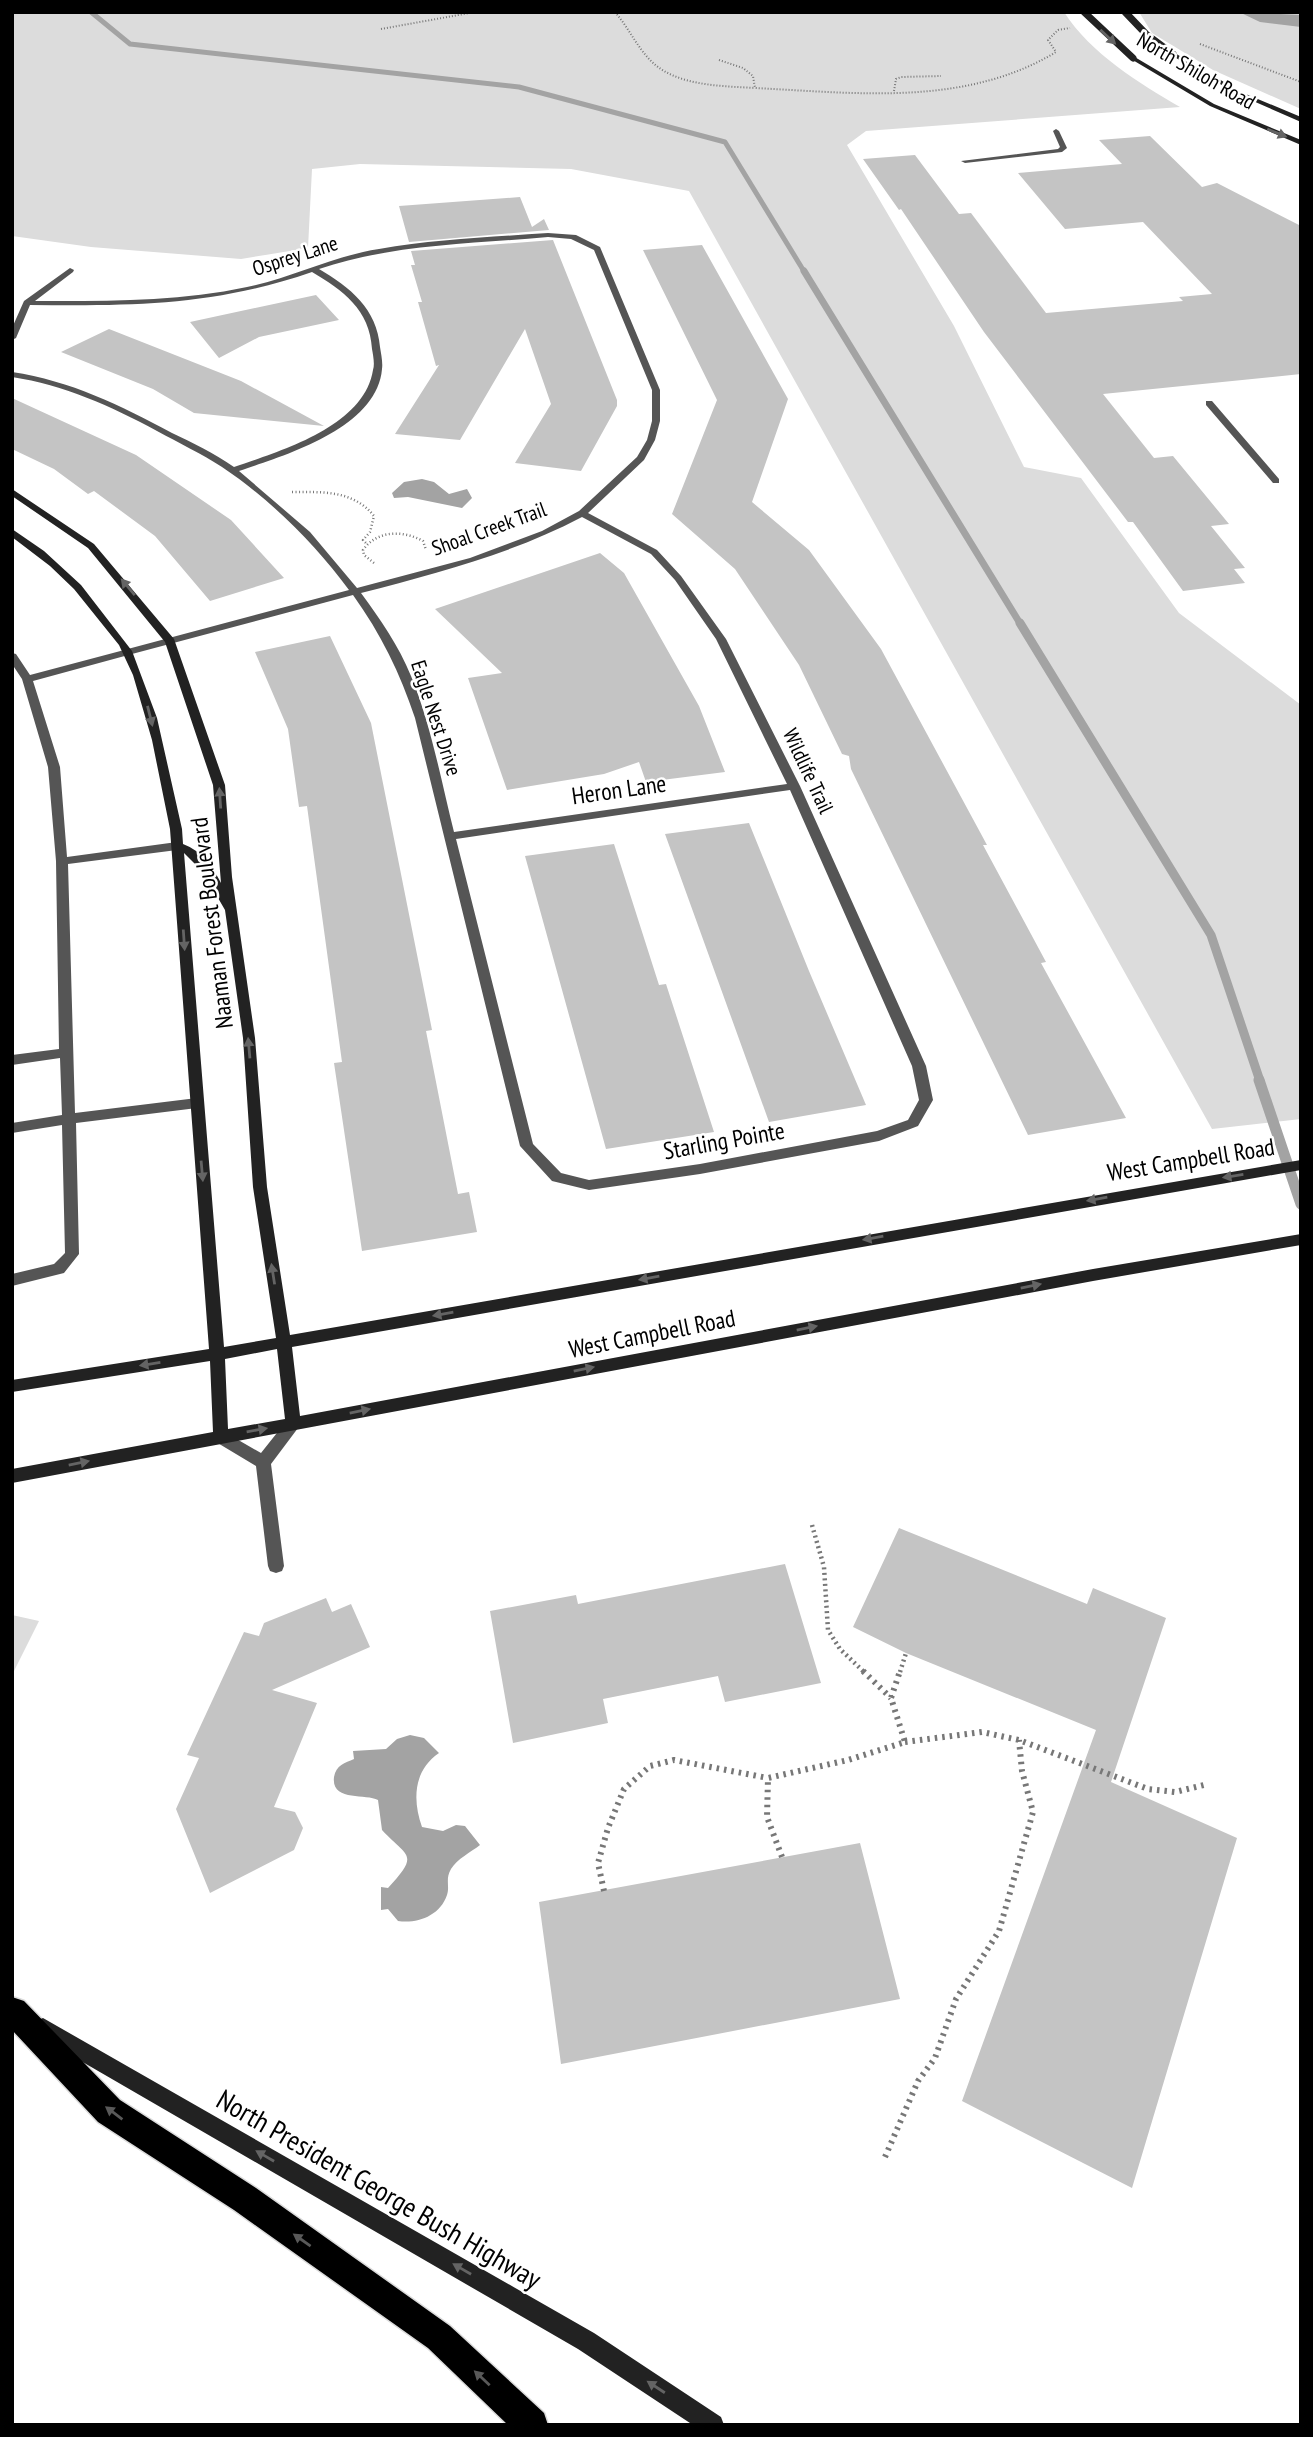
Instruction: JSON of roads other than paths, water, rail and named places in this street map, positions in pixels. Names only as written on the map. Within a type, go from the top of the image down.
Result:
[{"type":"highway","points":[[13,2010],[109,2111],[245,2199],[439,2337],[532,2425]]},
{"type":"main road","name":"North Shiloh Road","points":[[1084,12],[1133,58],[1212,105],[1301,143]]},
{"type":"main road","name":"North Shiloh Road","points":[[1125,12],[1146,34],[1173,54],[1239,93],[1301,120]]},
{"type":"main road","name":"Naaman Forest Boulevard","points":[[12,492],[91,546],[170,640],[219,785],[248,1038],[260,1187],[284,1342],[293,1424]]},
{"type":"main road","name":"Naaman Forest Boulevard","points":[[12,532],[56,564],[90,599],[128,652],[145,694],[159,747],[177,846],[217,1354],[221,1437]]},
{"type":"main road","points":[[177,846],[191,849],[204,865],[232,915]]},
{"type":"main road","name":"West Campbell Road","points":[[12,1386],[217,1354],[1301,1165]]},
{"type":"main road","name":"West Campbell Road","points":[[12,1476],[1301,1239]]},
{"type":"main road","name":"North President George Bush Highway","points":[[13,2010],[586,2341],[713,2425]]},
{"type":"street","points":[[965,161],[1059,151],[1064,148],[1056,131]]},
{"type":"street","name":"Osprey Lane","points":[[27,303],[94,303],[206,297],[251,289],[351,257],[410,247],[548,235],[573,237]]},
{"type":"street","name":"Shoal Creek Trail","points":[[27,679],[472,560],[545,533],[582,513],[603,496],[641,458],[651,440],[656,421],[656,390],[597,250],[573,237]]},
{"type":"street","points":[[233,470],[318,437],[343,423],[367,400],[376,384],[380,368],[378,350],[366,310],[357,298],[313,269]]},
{"type":"street","points":[[12,338],[27,303],[70,270]]},
{"type":"street","name":"Eagle Nest Drive","points":[[12,374],[70,388],[105,401],[233,470],[282,509],[352,591],[401,664],[420,718],[527,1146]]},
{"type":"street","points":[[1209,403],[1276,481]]},
{"type":"street","name":"Wildlife Trail","points":[[582,513],[654,552],[678,578],[721,639],[794,786],[919,1066],[926,1100]]},
{"type":"street","points":[[12,656],[27,679],[54,767],[62,862],[72,1254],[59,1269],[12,1280]]},
{"type":"street","name":"Heron Lane","points":[[450,836],[794,786]]},
{"type":"street","points":[[62,862],[177,846]]},
{"type":"street","points":[[12,1060],[66,1053]]},
{"type":"street","name":"Starling Pointe","points":[[527,1146],[557,1177],[589,1185],[700,1169],[879,1136],[914,1123],[926,1100]]},
{"type":"street","points":[[12,1128],[197,1103]]},
{"type":"street","points":[[276,1566],[263,1462],[293,1424]]},
{"type":"street","points":[[221,1437],[263,1462]]},
{"type":"waterway","points":[[91,12],[130,44],[519,87],[725,142],[805,273]]},
{"type":"waterway","points":[[804,271],[1021,625]]},
{"type":"waterway","points":[[1020,623],[1211,935],[1260,1081]]},
{"type":"waterway","points":[[1259,1080],[1301,1204]]}]
